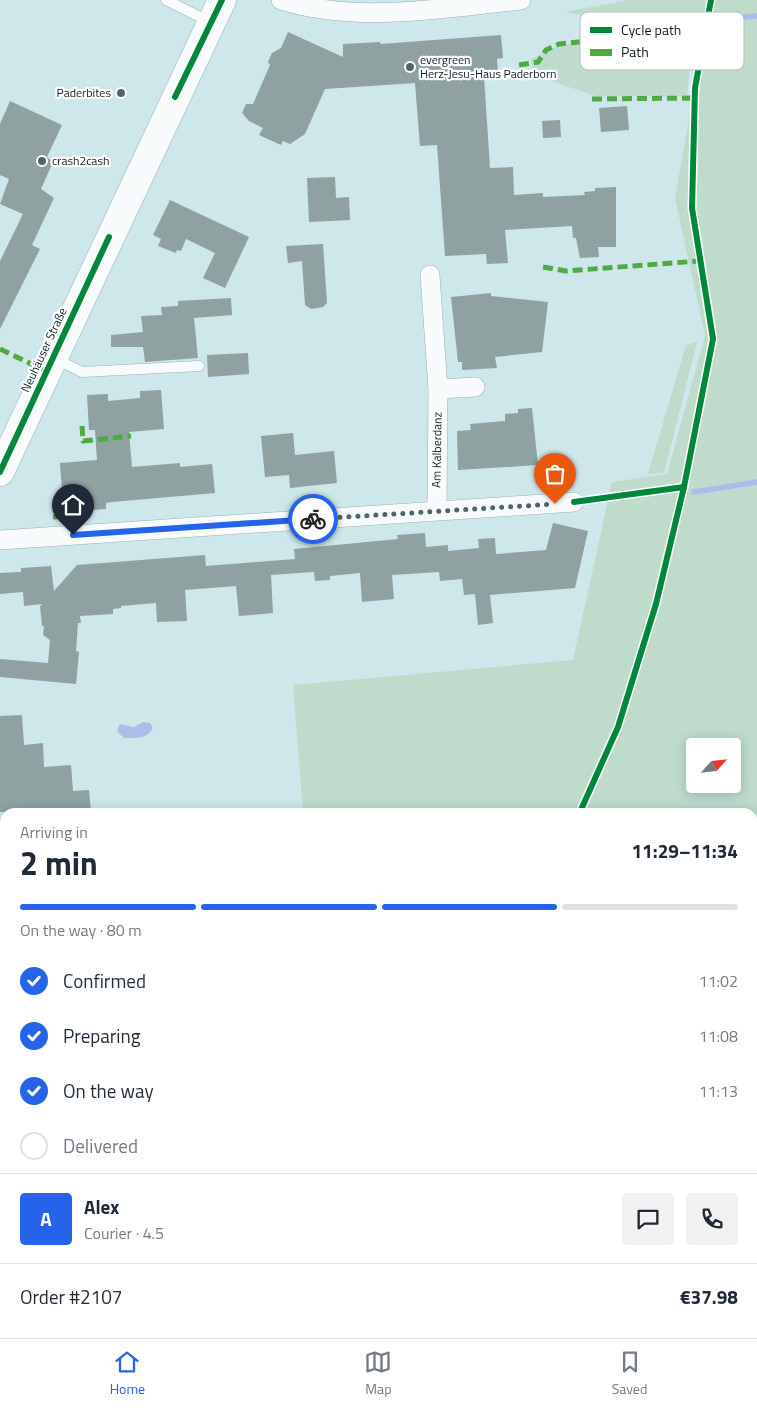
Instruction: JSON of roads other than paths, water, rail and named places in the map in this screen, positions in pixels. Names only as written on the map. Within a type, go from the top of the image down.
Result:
[{"type":"main road","name":"Neuhäuser Straße","points":[[0,472],[216,11]]},
{"type":"street","points":[[281,0],[304,7],[375,12],[444,4],[521,0]]},
{"type":"street","name":"Am Kalberdanz","points":[[430,275],[438,389],[437,510]]},
{"type":"street","points":[[438,389],[475,387]]},
{"type":"street","points":[[0,540],[574,502]]},
{"type":"lane","points":[[166,0],[216,11]]},
{"type":"lane","points":[[53,358],[82,372],[199,366]]},
{"type":"water","points":[[143,722],[150,723],[153,728],[145,736],[124,738],[117,731],[120,724],[134,727]]},
{"type":"waterway","points":[[744,17],[757,16]]},
{"type":"waterway","points":[[694,492],[757,482]]},
{"type":"place","name":"evergreen Herz-Jesu-Haus Paderborn","points":[[410,67]]},
{"type":"place","name":"Paderbites","points":[[121,93]]},
{"type":"place","name":"crash2cash","points":[[42,161]]}]
